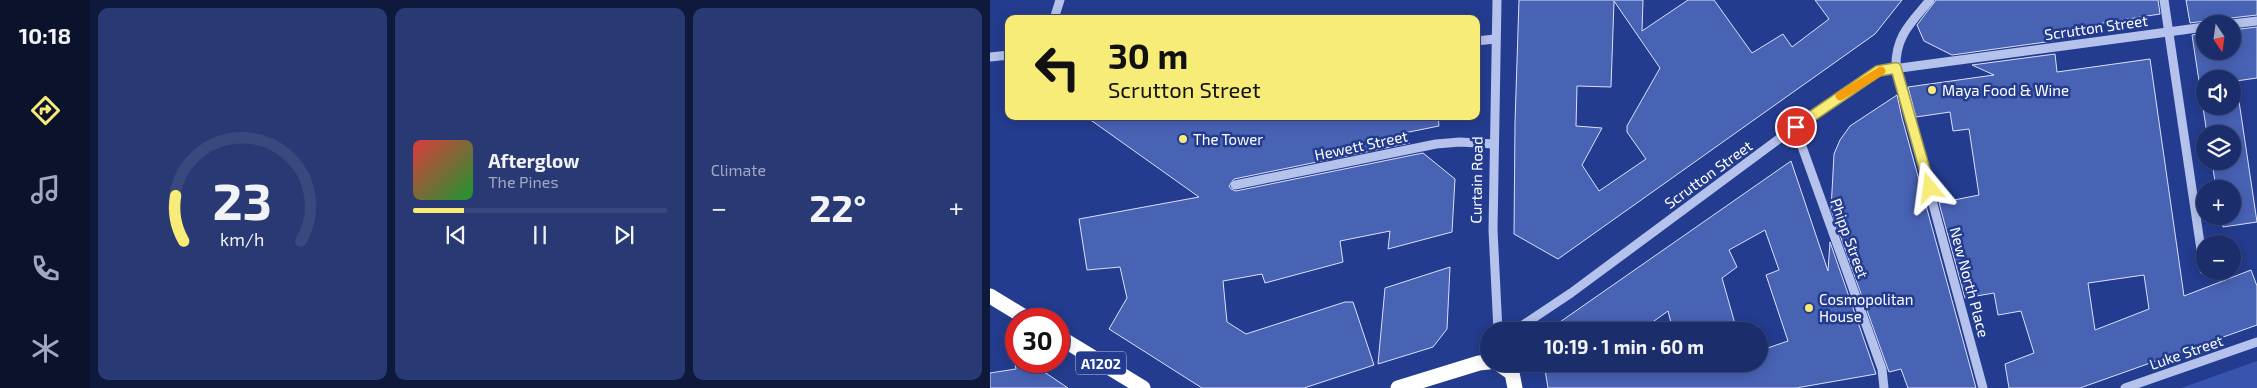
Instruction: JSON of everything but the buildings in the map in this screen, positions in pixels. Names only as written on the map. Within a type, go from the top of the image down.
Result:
[{"type":"highway","points":[[990,296],[1010,308]]},
{"type":"highway","name":"A1202","points":[[1070,344],[1143,388]]},
{"type":"highway","points":[[1398,388],[1480,363]]},
{"type":"highway","points":[[1510,372],[1515,388]]},
{"type":"street","points":[[1055,15],[1060,0]]},
{"type":"street","name":"Curtain Road","points":[[1497,0],[1493,230],[1498,322]]},
{"type":"street","points":[[1896,68],[1895,53],[1900,39],[1930,0]]},
{"type":"street","points":[[2164,0],[2199,235]]},
{"type":"street","points":[[2241,23],[2257,21]]},
{"type":"street","name":"Scrutton Street","points":[[1528,322],[1571,293],[1796,127],[1878,71],[2196,28]]},
{"type":"street","points":[[1480,41],[1495,39]]},
{"type":"street","points":[[990,57],[1005,55]]},
{"type":"street","name":"New North Place","points":[[1896,68],[1983,388]]},
{"type":"street","name":"Phipp Street","points":[[1796,127],[1882,369],[1883,388]]},
{"type":"street","name":"Hewett Street","points":[[1235,185],[1436,144],[1460,142],[1494,144]]},
{"type":"street","name":"Luke Street","points":[[2125,388],[2257,342]]},
{"type":"shaded area","points":[[2257,361],[2257,388],[2181,388]]},
{"type":"slow traffic","points":[[1840,96],[1878,71],[1881,71]]},
{"type":"place","name":"Maya Food & Wine","points":[[1932,90]]},
{"type":"place","name":"The Tower","points":[[1183,139]]},
{"type":"place","name":"Cosmopolitan House","points":[[1809,308]]},
{"type":"route","points":[[1796,127],[1878,71],[1896,68],[1930,188]]}]
